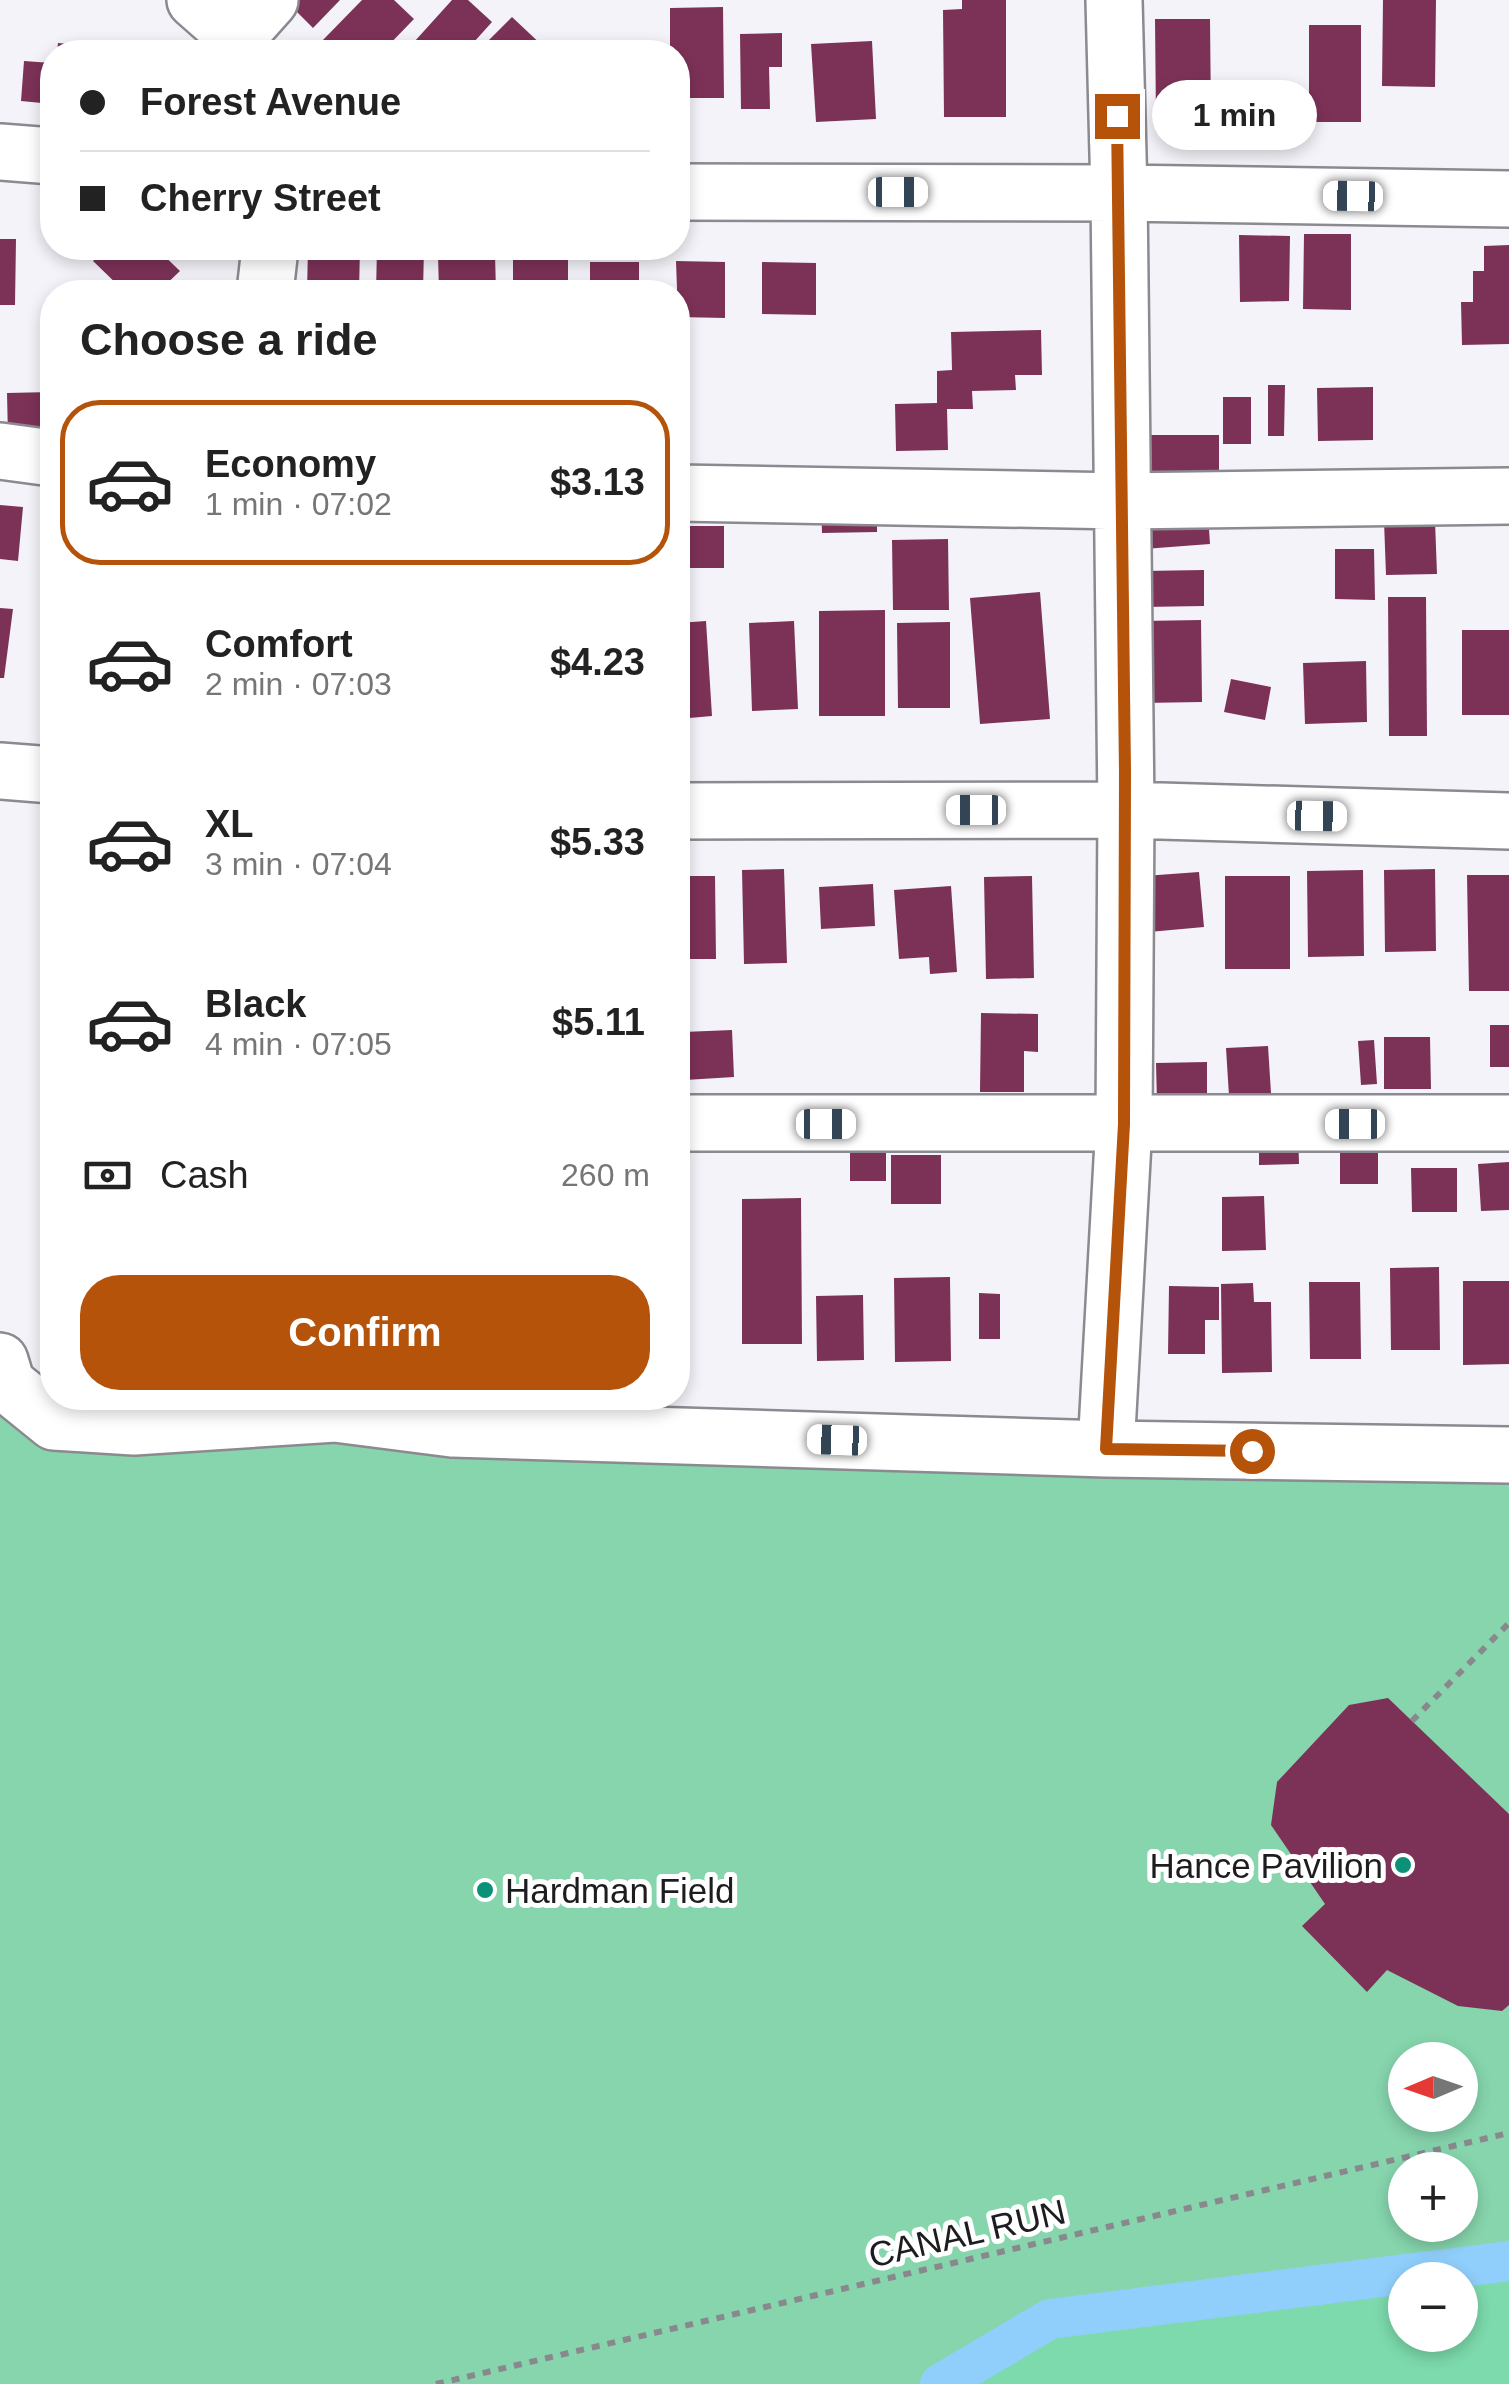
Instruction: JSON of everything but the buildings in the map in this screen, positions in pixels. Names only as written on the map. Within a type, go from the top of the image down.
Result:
[{"type":"street","points":[[195,0],[251,30]]},
{"type":"street","points":[[1106,1449],[1124,1124],[1126,810],[1120,193],[1114,0]]},
{"type":"street","points":[[0,152],[40,155]]},
{"type":"street","points":[[690,192],[1509,199]]},
{"type":"street","points":[[0,452],[40,457]]},
{"type":"street","points":[[690,493],[1122,501],[1509,496]]},
{"type":"street","points":[[0,771],[40,775]]},
{"type":"street","points":[[690,812],[1126,810],[1509,821]]},
{"type":"street","points":[[690,1123],[1509,1123]]},
{"type":"street","points":[[0,1361],[7,1384],[54,1422],[134,1427],[295,1410]]},
{"type":"street","points":[[354,1410],[452,1429],[1106,1449],[1509,1454]]},
{"type":"path","points":[[1412,1721],[1509,1624]]},
{"type":"path","name":"CANAL RUN","points":[[436,2384],[1509,2133]]},
{"type":"green space","points":[[0,1361],[54,1422],[1509,1455],[1509,2261],[1478,2265],[1388,2262],[1388,2276],[1050,2319],[940,2384],[0,2384]]},
{"type":"green space","points":[[1509,2261],[1509,2384],[940,2384],[1050,2319],[1388,2276],[1388,2352],[1478,2352],[1478,2265]]},
{"type":"waterway","points":[[940,2384],[1050,2319],[1509,2261]]},
{"type":"place","name":"Hance Pavilion","points":[[1403,1865]]},
{"type":"place","name":"Hardman Field","points":[[485,1890]]},
{"type":"route","points":[[1117,116],[1125,772],[1124,1124],[1106,1449],[1252,1451]]}]
